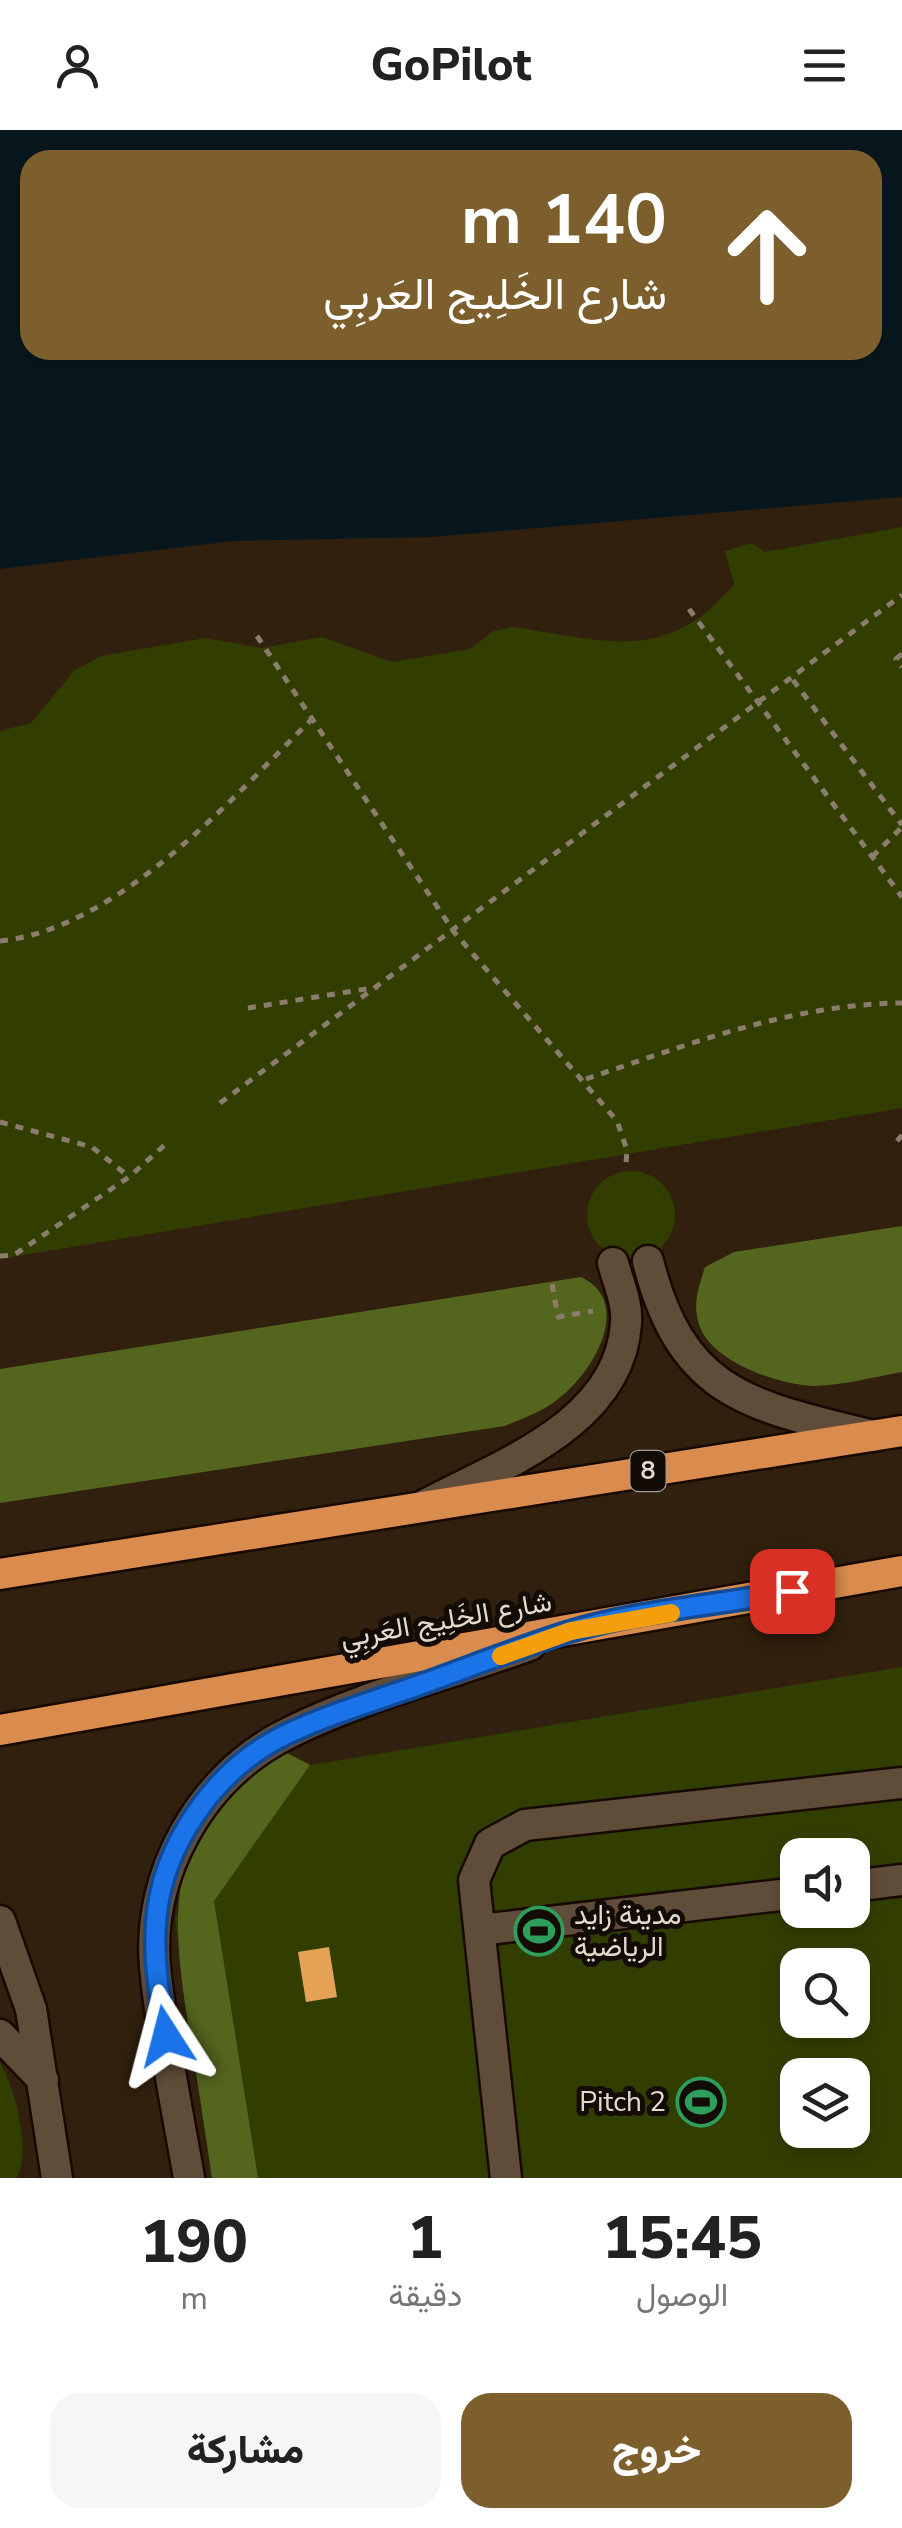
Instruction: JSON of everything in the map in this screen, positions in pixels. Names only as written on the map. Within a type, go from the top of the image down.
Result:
[{"type":"highway","name":"8","points":[[0,1574],[888,1433]]},
{"type":"highway","name":"شارع الخَلِيج العَربِي","points":[[0,1730],[902,1571]]},
{"type":"street","points":[[648,1261],[663,1314],[684,1352],[704,1374],[806,1419],[888,1433]]},
{"type":"street","points":[[423,1506],[550,1438],[600,1394],[614,1368],[627,1320],[613,1263]]},
{"type":"street","points":[[188,2178],[155,1964],[156,1919],[172,1861],[209,1795],[242,1763],[293,1732],[571,1631]]},
{"type":"street","points":[[506,2178],[480,1930],[477,1867],[490,1844],[512,1829],[902,1783]]},
{"type":"street","points":[[870,1884],[902,1880]]},
{"type":"street","points":[[480,1930],[780,1895]]},
{"type":"street","points":[[0,1921],[24,1981],[43,2080],[53,2175]]},
{"type":"street","points":[[0,2035],[43,2080]]},
{"type":"path","points":[[220,1103],[793,680],[899,597],[902,608]]},
{"type":"path","points":[[690,609],[901,895]]},
{"type":"path","points":[[257,636],[454,932],[585,1079],[617,1121],[626,1163]]},
{"type":"path","points":[[902,654],[896,659],[902,667]]},
{"type":"path","points":[[793,680],[902,826],[872,857]]},
{"type":"path","points":[[0,942],[65,923],[124,888],[196,833],[311,720]]},
{"type":"path","points":[[248,1008],[380,986]]},
{"type":"path","points":[[585,1079],[741,1026],[857,1003],[902,1002]]},
{"type":"path","points":[[0,1122],[92,1146],[129,1177]]},
{"type":"path","points":[[0,1256],[14,1254],[129,1177],[167,1143]]},
{"type":"path","points":[[552,1284],[558,1316],[594,1310]]},
{"type":"green space","points":[[902,527],[902,1108],[0,1259],[0,731],[31,723],[74,671],[101,656],[205,638],[261,648],[322,637],[392,662],[470,649],[494,631],[513,627],[605,641],[659,637],[684,627],[709,610],[734,584],[725,551],[752,543],[765,552]]},
{"type":"green space","points":[[631,1171],[656,1178],[668,1190],[675,1215],[668,1240],[656,1252],[631,1259],[606,1252],[594,1240],[587,1215],[594,1190],[606,1178]]},
{"type":"green space","points":[[902,1226],[902,1372],[837,1384],[801,1385],[747,1368],[715,1348],[704,1335],[696,1307],[705,1267],[734,1252]]},
{"type":"green space","points":[[581,1277],[597,1289],[605,1304],[602,1340],[593,1358],[582,1376],[554,1402],[505,1426],[0,1503],[0,1369]]},
{"type":"green space","name":"مدينة زايد الرياضية","points":[[902,1667],[902,2178],[212,2178],[175,1918],[285,1752],[311,1765]]},
{"type":"green space","points":[[285,1752],[310,1765],[214,1901],[258,2178],[212,2178],[181,1973],[179,1898],[198,1835],[218,1806]]},
{"type":"green space","points":[[0,2063],[20,2120],[22,2152],[17,2178],[0,2178]]},
{"type":"shaded area","points":[[0,130],[902,130],[902,497],[432,537],[232,541],[0,569]]},
{"type":"building","points":[[329,1947],[337,1997],[306,2002],[298,1952]]},
{"type":"slow traffic","points":[[501,1656],[571,1631],[671,1613]]},
{"type":"place","name":"مدينة زايد الرياضية","points":[[539,1931]]},
{"type":"place","name":"Pitch 2","points":[[701,2102]]},
{"type":"route","points":[[166,2036],[155,1964],[156,1919],[166,1875],[184,1833],[209,1795],[242,1763],[279,1738],[321,1720],[571,1631],[792,1591]]}]
